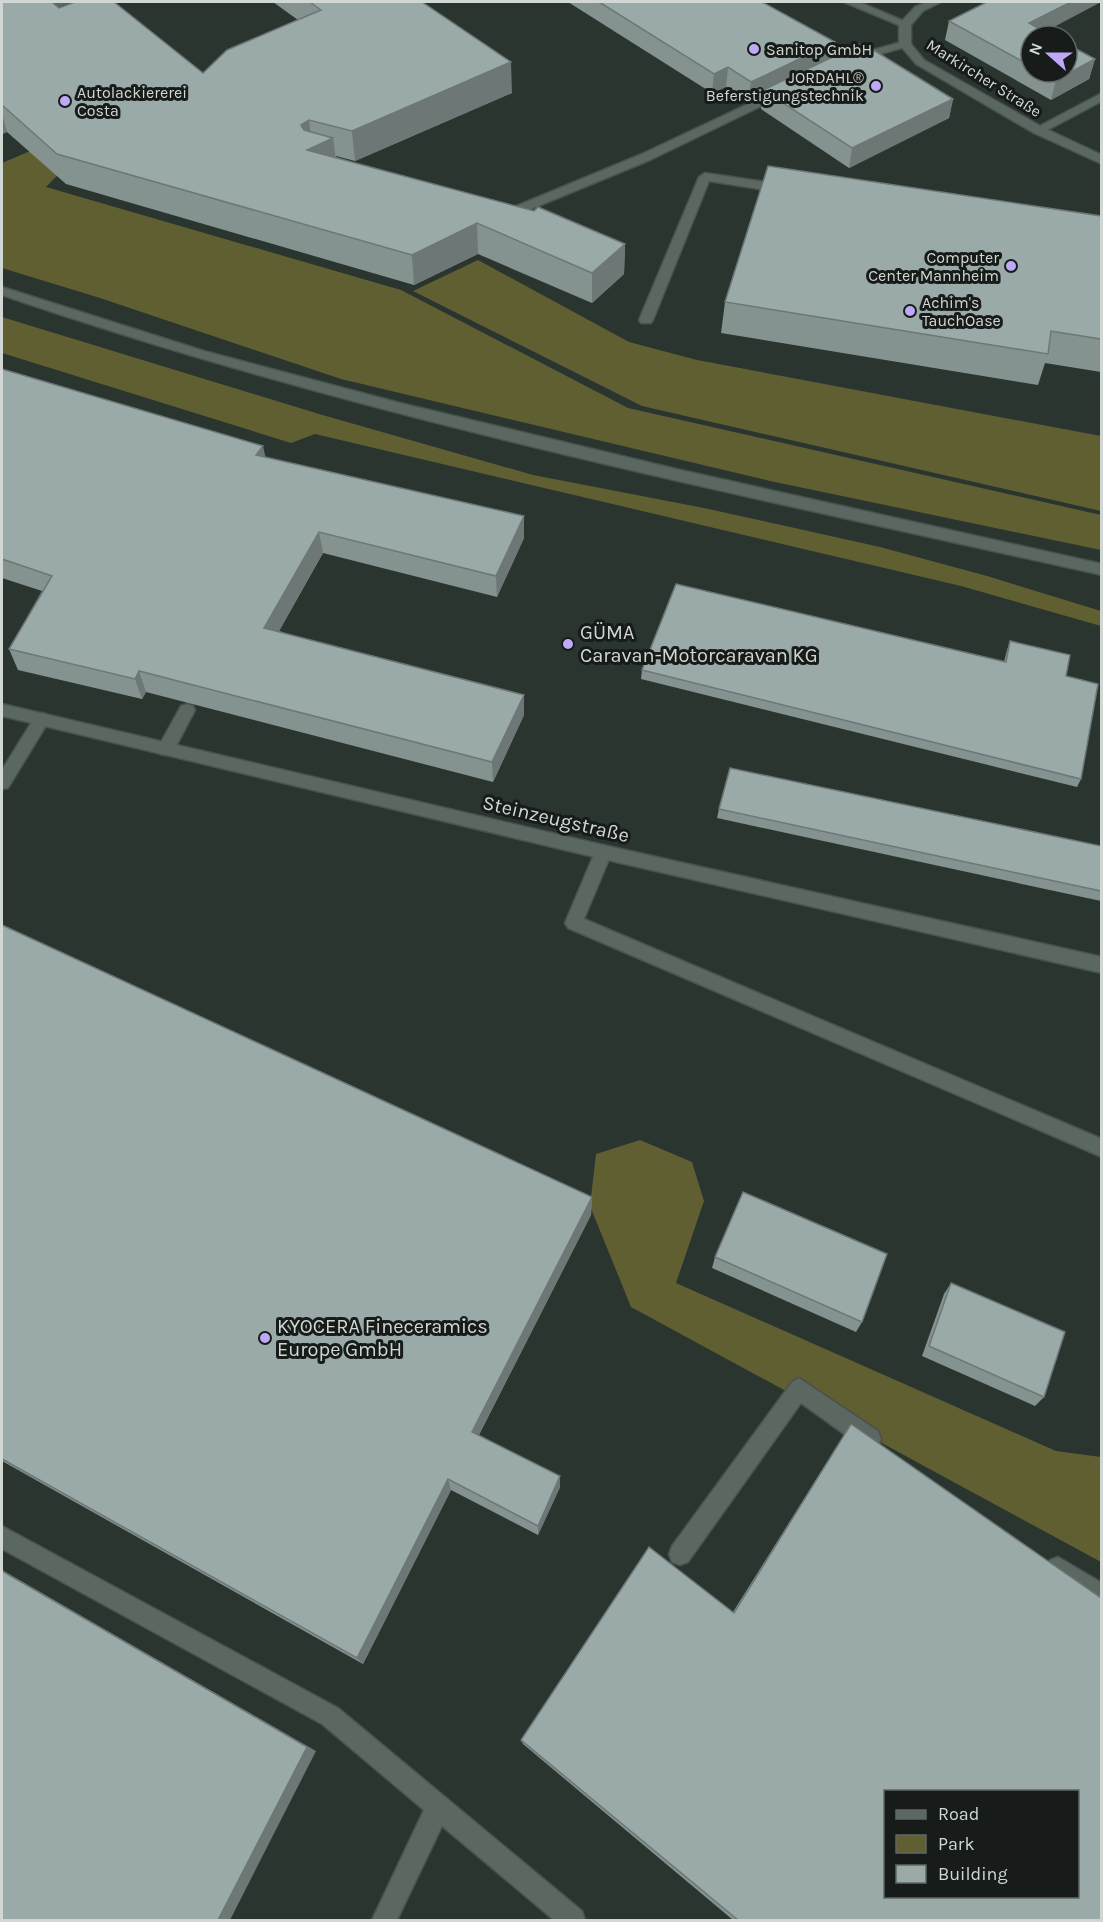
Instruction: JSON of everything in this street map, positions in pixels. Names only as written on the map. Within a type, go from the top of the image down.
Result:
[{"type":"street","points":[[2,27],[65,2]]},
{"type":"street","points":[[850,2],[905,24]]},
{"type":"street","name":"Markircher Straße","points":[[935,2],[919,9],[905,24],[905,44],[920,62],[1038,130],[1101,160]]},
{"type":"street","points":[[839,62],[905,44]]},
{"type":"street","points":[[493,205],[515,211],[646,157],[794,87]]},
{"type":"street","points":[[1038,130],[1101,96]]},
{"type":"street","points":[[646,320],[705,177],[798,191]]},
{"type":"street","points":[[2,291],[57,311],[355,398],[750,493],[1101,570]]},
{"type":"street","name":"Steinzeugstraße","points":[[2,710],[603,852],[1101,965]]},
{"type":"street","points":[[166,749],[187,710]]},
{"type":"street","points":[[2,783],[42,719]]},
{"type":"street","points":[[603,852],[587,886],[574,923],[750,996],[1101,1148]]},
{"type":"street","points":[[680,1554],[798,1389],[886,1450]]},
{"type":"street","points":[[2,1537],[330,1716],[573,1920]]},
{"type":"street","points":[[1042,1558],[1101,1597]]},
{"type":"street","points":[[384,1920],[438,1807]]},
{"type":"green space","points":[[326,26],[100,132],[46,187],[401,290],[628,408],[1101,515],[1101,550],[770,481],[341,379],[100,298],[2,268],[2,163]]},
{"type":"green space","points":[[478,260],[629,342],[697,360],[1101,436],[1101,511],[642,406],[413,291]]},
{"type":"green space","points":[[2,317],[319,414],[533,475],[704,508],[880,547],[987,576],[1101,611],[1101,626],[961,586],[315,434],[291,443],[2,353]]},
{"type":"green space","points":[[640,1140],[692,1162],[704,1201],[676,1283],[1056,1451],[1101,1457],[1101,1562],[631,1307],[590,1206],[596,1154]]},
{"type":"building","points":[[2,2],[52,2],[59,8],[75,2],[114,2],[203,73],[227,50],[321,10],[310,2],[422,2],[511,62],[352,131],[309,120],[301,125],[304,130],[333,138],[307,150],[534,211],[538,207],[625,244],[592,273],[477,223],[412,255],[57,154],[2,105]]},
{"type":"building","points":[[599,2],[762,2],[835,42],[751,82],[728,67],[714,74]]},
{"type":"building","points":[[987,2],[1071,2],[1029,23],[1031,24],[1019,24],[1019,59],[949,21]]},
{"type":"building","points":[[862,43],[953,99],[852,148],[763,90]]},
{"type":"building","points":[[1079,50],[1095,59],[1079,68]]},
{"type":"building","points":[[768,166],[1101,216],[1101,339],[1051,331],[1048,354],[725,302]]},
{"type":"building","points":[[2,369],[263,446],[256,455],[524,516],[496,576],[319,532],[264,628],[524,695],[492,762],[139,671],[135,679],[9,649],[52,576],[2,559]]},
{"type":"building","points":[[676,584],[1006,662],[1010,641],[1070,655],[1066,676],[1098,684],[1081,779],[642,670]]},
{"type":"building","points":[[730,768],[1101,846],[1101,891],[719,809]]},
{"type":"building","name":"KYOCERA Fineceramics Europe GmbH","points":[[2,925],[592,1197],[472,1432],[560,1476],[538,1526],[448,1479],[357,1658],[2,1459]]},
{"type":"building","points":[[743,1192],[887,1254],[862,1322],[715,1257]]},
{"type":"building","points":[[951,1283],[1065,1332],[1044,1397],[929,1346]]},
{"type":"building","points":[[851,1424],[1101,1598],[1101,1920],[738,1920],[521,1740],[649,1547],[734,1613]]},
{"type":"building","points":[[2,1571],[307,1747],[218,1920],[2,1920]]},
{"type":"place","name":"Sanitop GmbH","points":[[754,49]]},
{"type":"place","name":"JORDAHL® Beferstigungstechnik","points":[[876,86]]},
{"type":"place","name":"Autolackiererei Costa","points":[[65,101]]},
{"type":"place","name":"Computer Center Mannheim","points":[[1011,266]]},
{"type":"place","name":"Achim's TauchOase","points":[[910,311]]},
{"type":"place","name":"GÜMA Caravan-Motorcaravan KG","points":[[568,644]]},
{"type":"place","name":"KYOCERA Fineceramics Europe GmbH","points":[[265,1338]]}]
